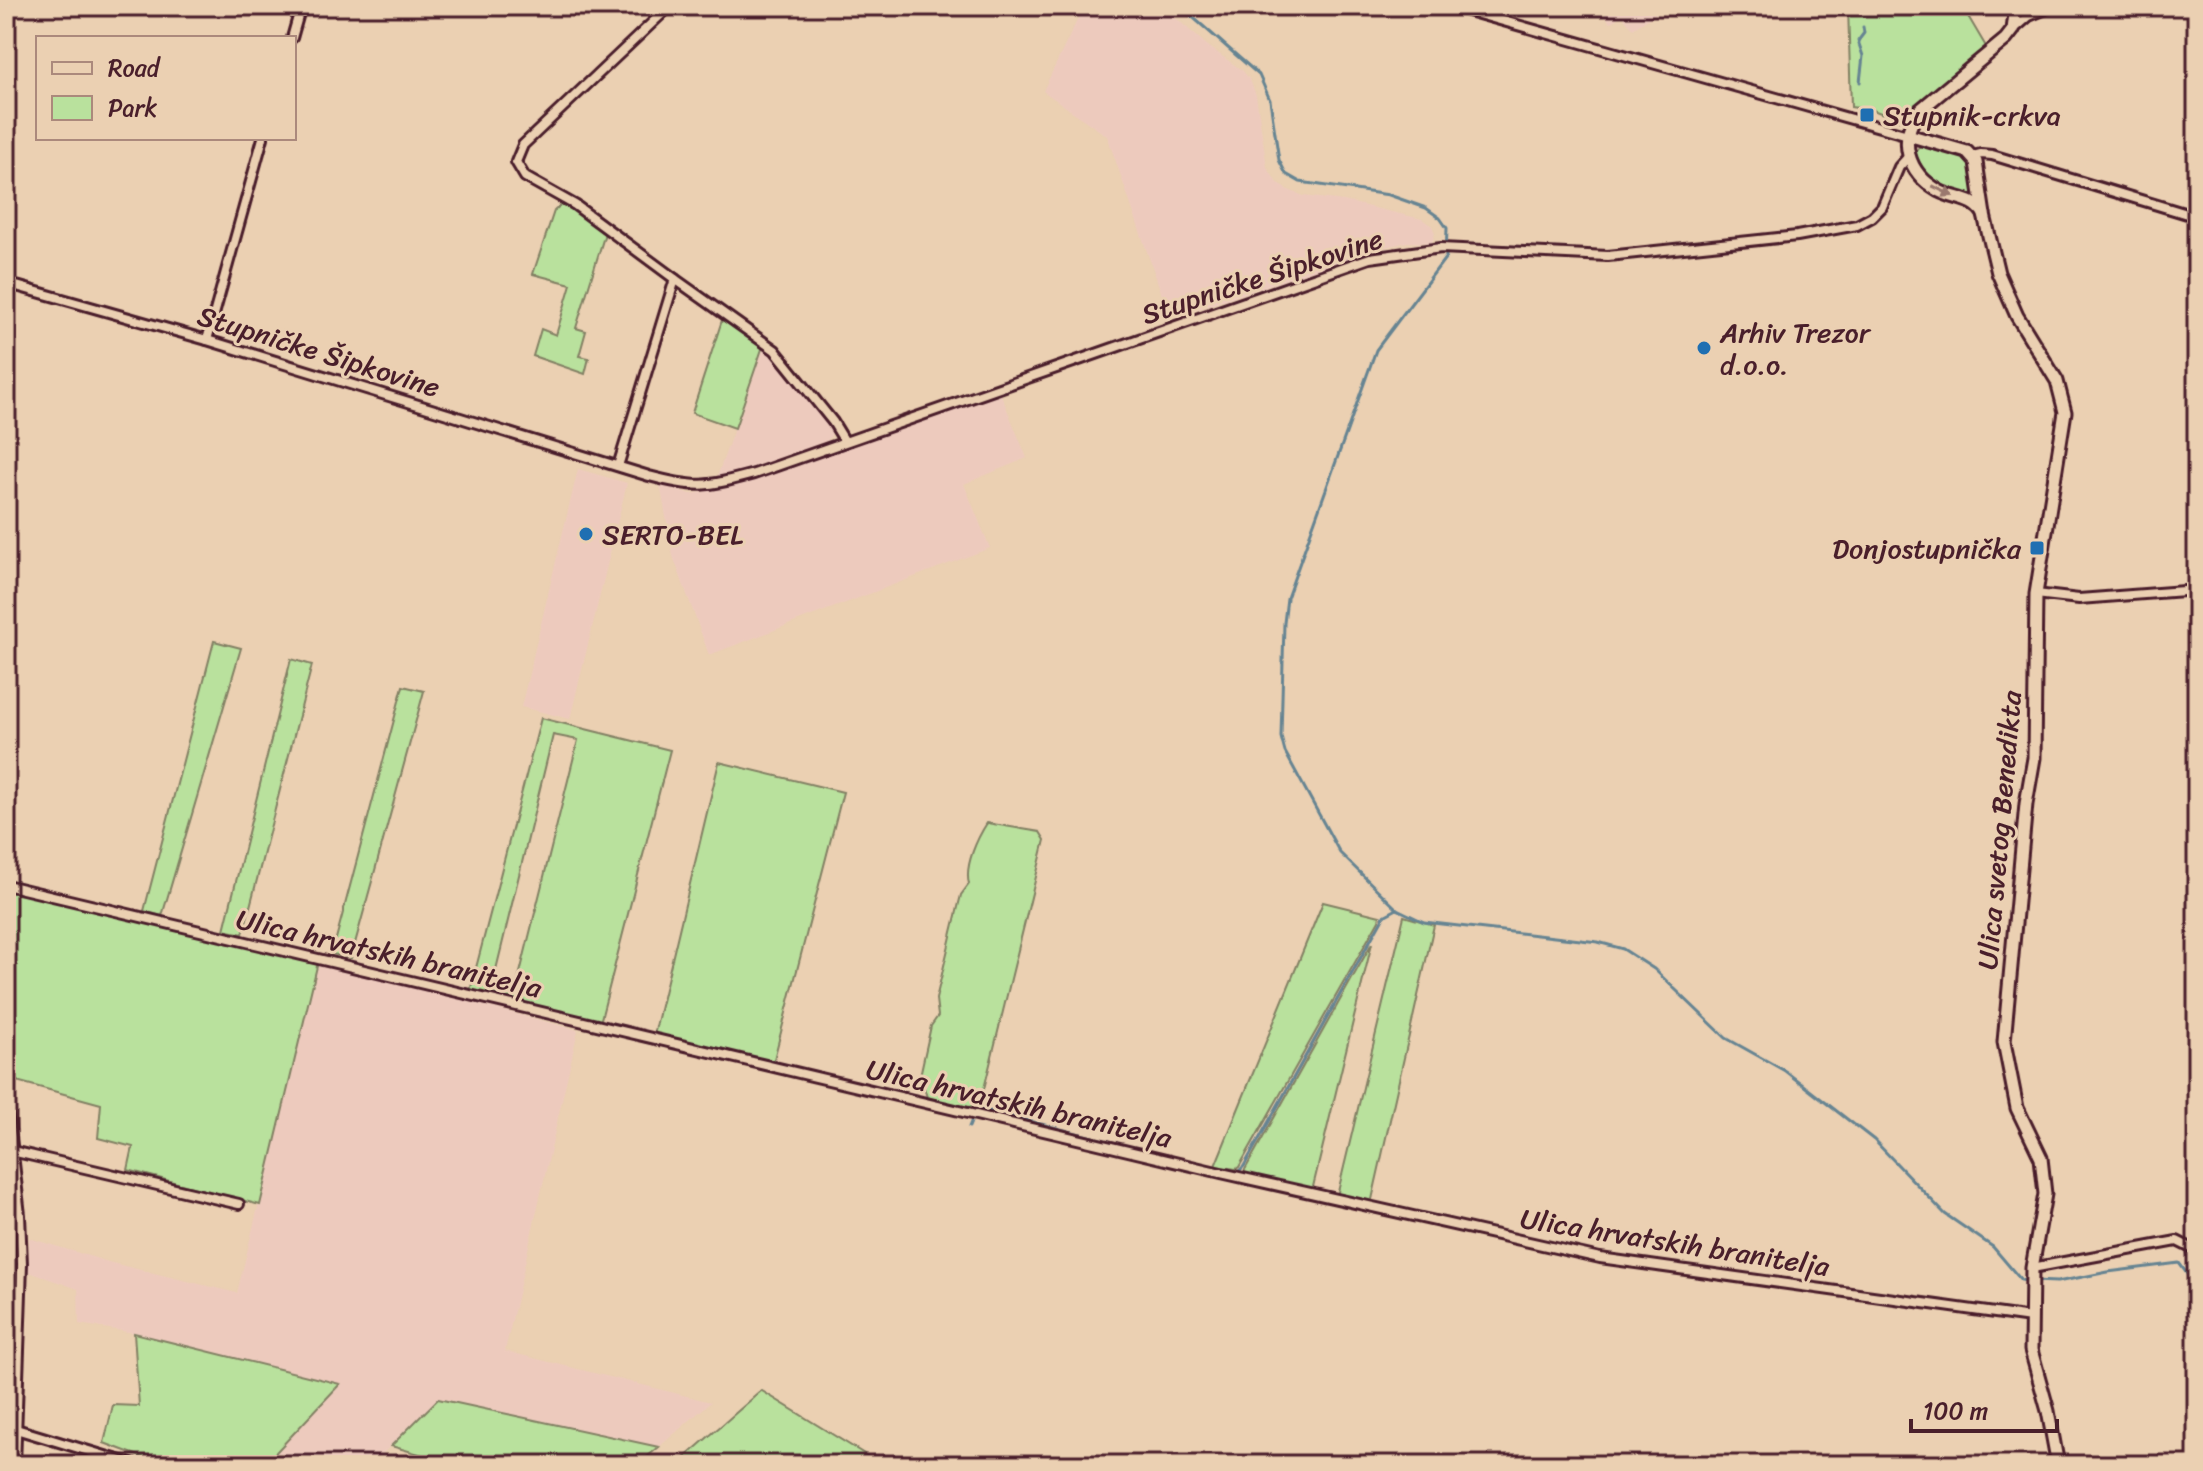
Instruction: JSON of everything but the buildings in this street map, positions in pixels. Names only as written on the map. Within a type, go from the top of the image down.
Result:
[{"type":"main road","points":[[1984,215],[1974,203],[1941,193],[1922,177],[1909,156],[1906,143],[1920,110],[1998,48],[2013,30],[2016,6]]},
{"type":"main road","points":[[1908,135],[1973,156]]},
{"type":"main road","name":"Ulica svetog Benedikta","points":[[1973,156],[1978,169],[1984,215],[2006,294],[2063,396],[2063,429],[2036,594],[2034,758],[2026,804],[2004,1042],[2017,1108],[2041,1158],[2045,1194],[2032,1268],[2031,1318]]},
{"type":"main road","points":[[2031,1318],[2031,1350],[2048,1411],[2058,1465]]},
{"type":"street","points":[[293,36],[301,6]]},
{"type":"street","points":[[670,6],[523,145],[516,158],[518,168],[525,177],[568,200],[775,350],[844,440]]},
{"type":"street","points":[[1450,6],[1908,135]]},
{"type":"street","points":[[2013,30],[2029,16],[2052,6]]},
{"type":"street","points":[[207,340],[262,140]]},
{"type":"street","points":[[1973,156],[1992,155],[2197,217]]},
{"type":"street","name":"Stupničke Šipkovine","points":[[6,283],[207,340],[618,466],[683,485],[703,487],[754,474],[1370,258],[1446,248],[1608,256],[1797,236],[1857,225],[1882,207],[1899,167],[1909,156]]},
{"type":"street","points":[[618,466],[675,279]]},
{"type":"street","points":[[2036,594],[2079,599],[2197,590]]},
{"type":"street","name":"Ulica hrvatskih branitelja","points":[[6,885],[1221,1173],[1600,1258],[2031,1318]]},
{"type":"street","points":[[6,1094],[22,1264],[15,1465]]},
{"type":"street","points":[[12,1151],[239,1204]]},
{"type":"street","points":[[2032,1268],[2177,1241],[2197,1251]]},
{"type":"street","points":[[16,1429],[135,1465]]},
{"type":"shaded area","points":[[1084,6],[1162,6],[1250,80],[1256,95],[1267,167],[1276,181],[1304,196],[1344,201],[1422,219],[1432,226],[1435,233],[1432,243],[1407,242],[1381,248],[1170,318],[1107,136],[1043,91]]},
{"type":"shaded area","points":[[1600,6],[1667,6],[1633,29],[1622,15],[1610,23]]},
{"type":"shaded area","points":[[763,346],[799,384],[832,429],[831,436],[827,441],[716,480]]},
{"type":"shaded area","points":[[1000,392],[1027,458],[964,484],[990,548],[709,655],[673,556],[660,484],[691,494],[739,484]]},
{"type":"shaded area","points":[[578,469],[627,483],[570,719],[521,707]]},
{"type":"shaded area","points":[[318,962],[578,1030],[505,1351],[711,1402],[659,1447],[438,1399],[371,1465],[264,1465],[339,1384],[134,1333],[79,1324],[78,1289],[29,1272],[29,1238],[112,1263],[237,1293]]},
{"type":"green space","points":[[1848,6],[1962,6],[1988,50],[1899,120],[1873,110],[1851,107]]},
{"type":"green space","points":[[1920,146],[1965,157],[1972,164],[1976,192],[1972,196],[1966,195],[1934,180],[1923,169],[1915,152]]},
{"type":"green space","points":[[563,203],[605,233],[576,328],[586,331],[579,356],[589,358],[585,374],[533,356],[541,329],[556,335],[571,284],[533,274],[554,211]]},
{"type":"green space","points":[[723,317],[763,346],[735,428],[692,413]]},
{"type":"green space","points":[[214,641],[241,648],[162,916],[144,911]]},
{"type":"green space","points":[[291,659],[312,665],[243,934],[224,930]]},
{"type":"green space","points":[[403,686],[424,691],[351,958],[332,954]]},
{"type":"green space","points":[[541,718],[670,750],[600,1023],[470,991]],"holes":[[[553,735],[578,740],[517,985],[494,978]]]},
{"type":"green space","points":[[719,762],[843,792],[773,1063],[654,1035]]},
{"type":"green space","points":[[987,823],[1040,832],[1045,840],[981,1101],[962,1107],[927,1097],[920,1076],[931,1026],[938,1016],[936,999],[961,895],[969,884],[970,860]]},
{"type":"green space","points":[[6,890],[318,962],[260,1205],[128,1170],[133,1147],[98,1138],[101,1104],[9,1079],[6,1048]]},
{"type":"green space","points":[[1323,902],[1380,916],[1379,920],[1239,1167],[1215,1166]]},
{"type":"green space","points":[[1404,916],[1434,925],[1371,1204],[1337,1196]]},
{"type":"green space","points":[[1372,943],[1312,1191],[1242,1175]]},
{"type":"green space","points":[[134,1333],[340,1384],[264,1465],[163,1465],[104,1443],[113,1405],[139,1406]]},
{"type":"green space","points":[[762,1391],[882,1465],[676,1465]]},
{"type":"green space","points":[[438,1399],[659,1447],[637,1465],[458,1465],[391,1446]]},
{"type":"waterway","points":[[1180,6],[1259,75],[1270,100],[1279,160],[1286,174],[1300,182],[1389,195],[1426,208],[1440,218],[1447,228],[1446,257],[1376,350],[1287,598],[1281,737],[1285,752],[1340,853],[1397,909],[1424,922],[1598,942],[1623,949],[1654,969],[1726,1038],[1785,1071],[1874,1140],[1945,1214],[1993,1247],[2021,1280],[2027,1281]]},
{"type":"waterway","points":[[1860,82],[1863,56],[1858,41],[1864,33],[1863,27]]},
{"type":"waterway","points":[[1233,1173],[1244,1166],[1384,916],[1397,909]]},
{"type":"waterway","points":[[978,1112],[982,1109],[1155,1153]]},
{"type":"waterway","points":[[969,1127],[971,1122]]},
{"type":"waterway","points":[[2034,1281],[2057,1282],[2179,1263],[2197,1287]]},
{"type":"place","name":"Stupnik-crkva","points":[[1867,115]]},
{"type":"place","name":"Arhiv Trezor d.o.o.","points":[[1704,348]]},
{"type":"place","name":"SERTO-BEL","points":[[586,534]]},
{"type":"place","name":"Donjostupnička","points":[[2037,548]]}]
